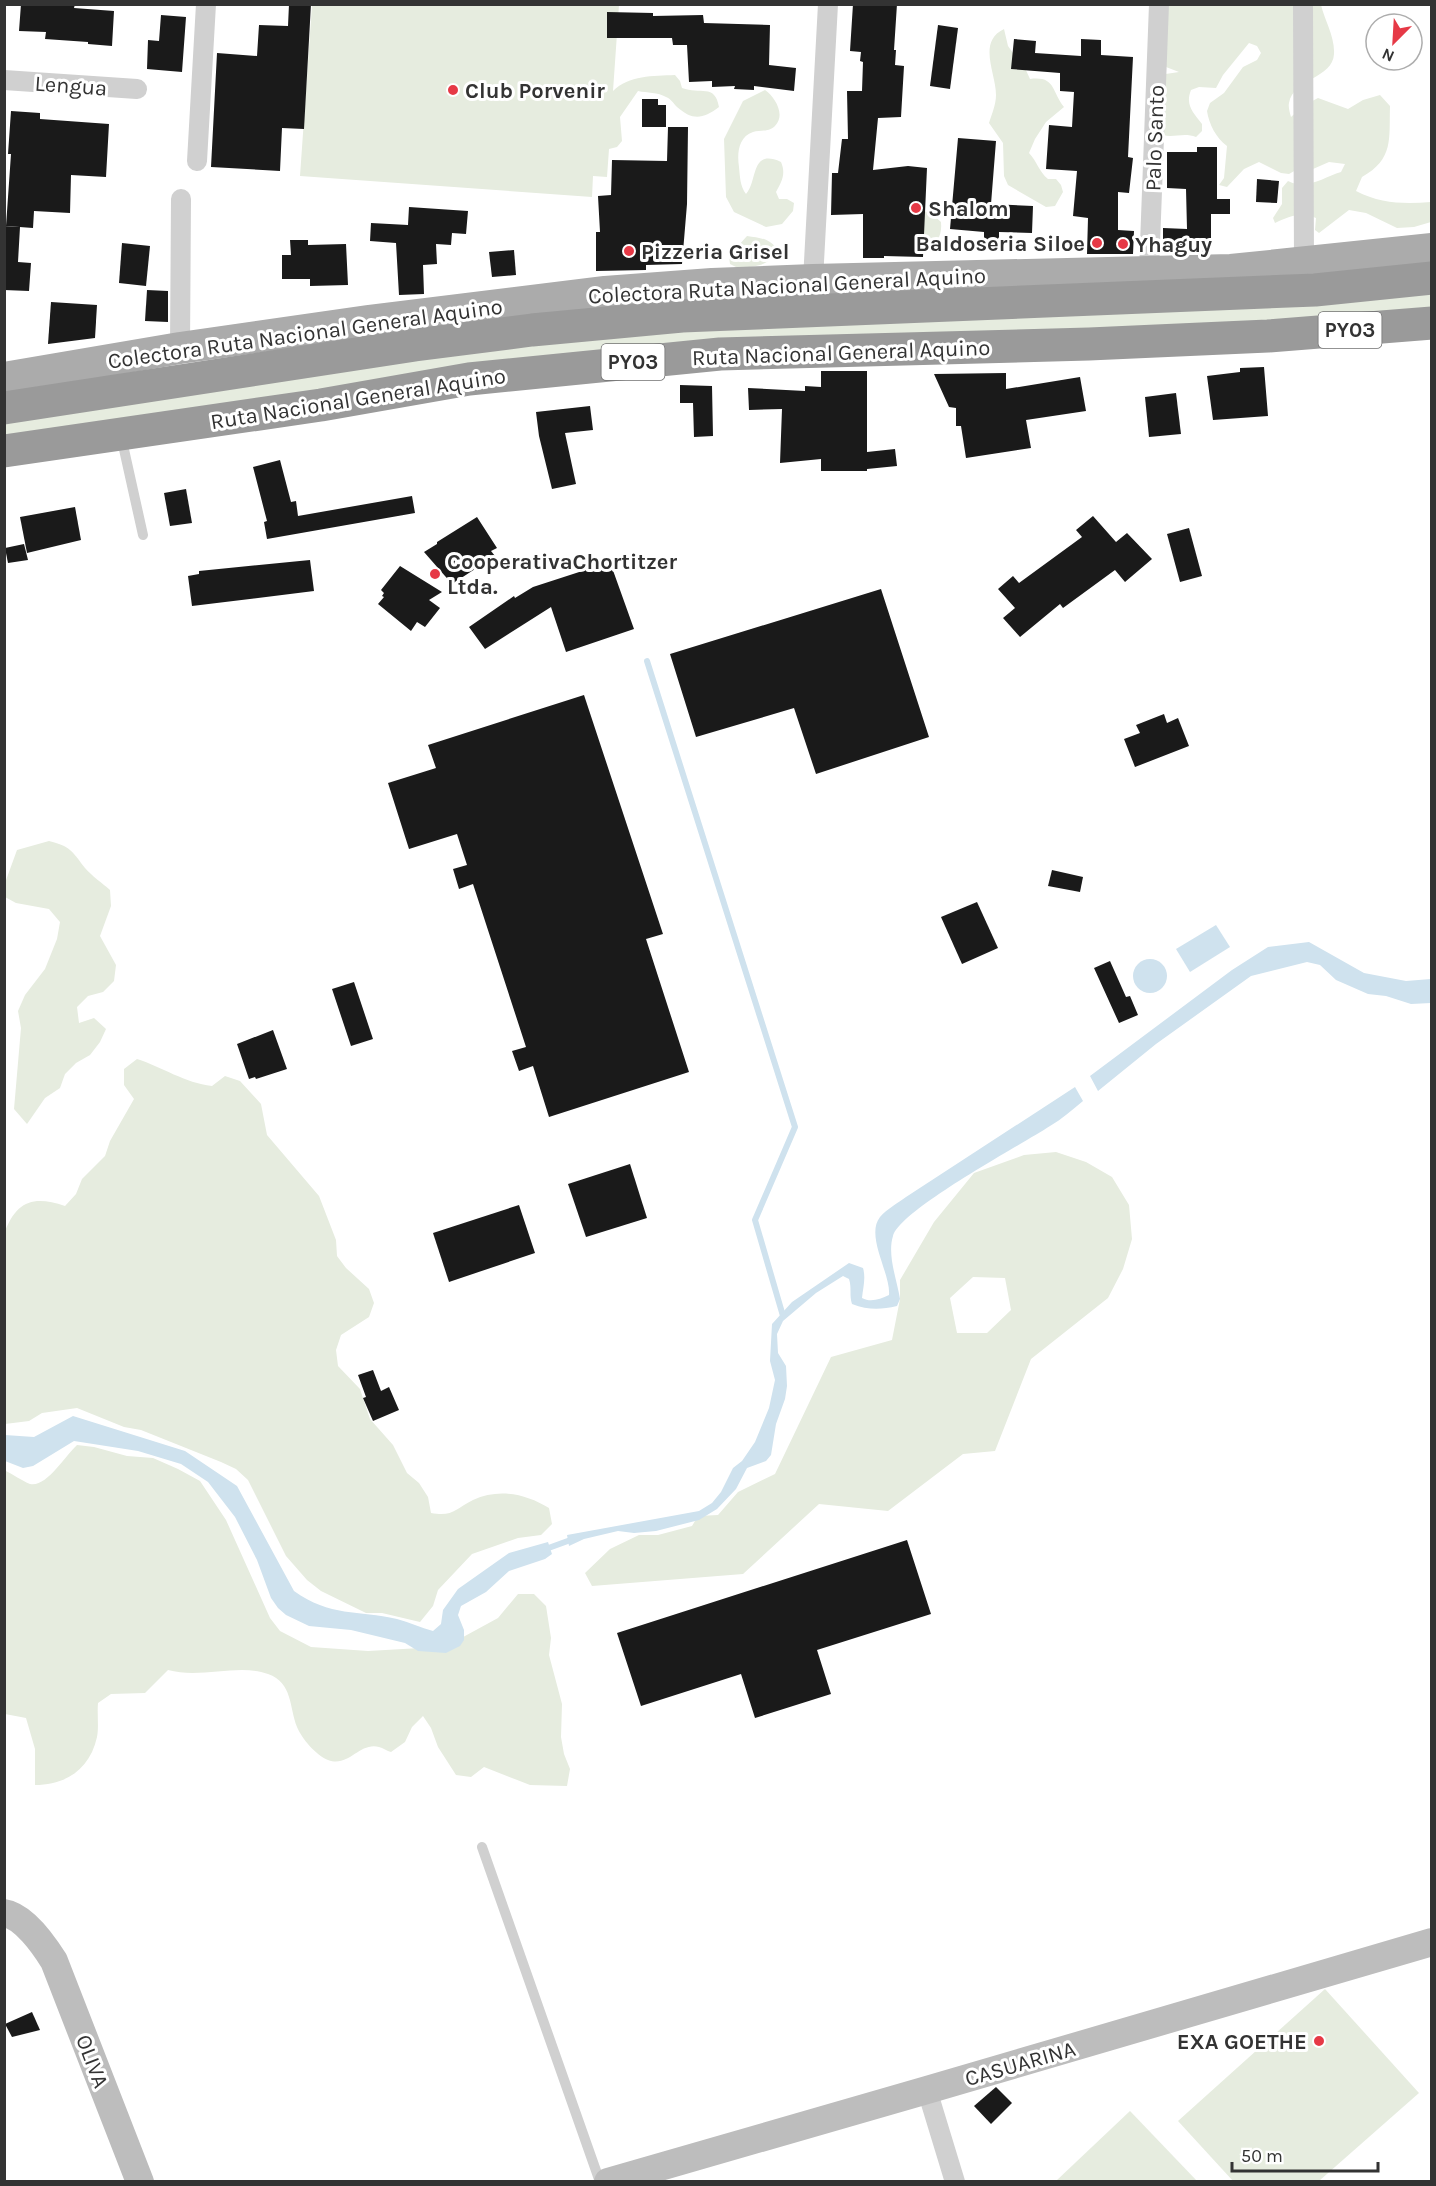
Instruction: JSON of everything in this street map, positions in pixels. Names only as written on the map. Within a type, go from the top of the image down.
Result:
[{"type":"highway","name":"Ruta Nacional General Aquino","points":[[4,408],[415,345],[532,330],[682,316],[1293,291],[1431,278]]},
{"type":"highway","name":"Ruta Nacional General Aquino","points":[[4,451],[321,405],[469,379],[720,354],[1089,344],[1268,336],[1431,323]]},
{"type":"main road","name":"Colectora Ruta Nacional General Aquino","points":[[4,378],[56,371],[180,348],[368,321],[605,292],[712,284],[813,280],[1232,270],[1431,249]]},
{"type":"main road","name":"PY03","points":[[1268,336],[1431,339]]},
{"type":"main road","points":[[56,371],[415,345]]},
{"type":"street","points":[[197,161],[206,4]]},
{"type":"street","points":[[813,280],[828,4]]},
{"type":"street","name":"Palo Santo","points":[[1149,271],[1159,4]]},
{"type":"street","points":[[1303,4],[1304,264]]},
{"type":"street","name":"Lengua","points":[[4,80],[137,89]]},
{"type":"street","points":[[180,348],[181,199]]},
{"type":"street","name":"OLIVA","points":[[4,1913],[11,1914],[42,1942],[54,1961],[140,2181]]},
{"type":"street","name":"CASUARINA","points":[[608,2181],[1431,1942]]},
{"type":"street","points":[[927,2090],[955,2181]]},
{"type":"lane","points":[[120,433],[143,535]]},
{"type":"lane","points":[[482,1847],[600,2181]]},
{"type":"shaded area","name":"Club Porvenir","points":[[312,5],[619,5],[613,91],[634,79],[675,75],[682,88],[710,92],[717,100],[719,107],[698,117],[683,112],[663,95],[638,91],[620,117],[622,141],[617,147],[609,149],[607,177],[593,176],[592,197],[300,176]]},
{"type":"shaded area","points":[[1155,5],[1321,5],[1333,41],[1332,62],[1292,95],[1289,105],[1291,117],[1303,106],[1318,98],[1348,109],[1363,100],[1380,95],[1390,106],[1388,147],[1380,163],[1362,177],[1356,191],[1393,202],[1431,202],[1431,222],[1414,227],[1397,228],[1366,213],[1349,210],[1319,233],[1315,230],[1316,218],[1310,216],[1285,218],[1275,223],[1273,218],[1282,204],[1282,188],[1288,181],[1301,185],[1315,182],[1341,172],[1345,164],[1329,162],[1313,169],[1296,170],[1289,174],[1281,173],[1259,162],[1244,169],[1227,187],[1219,185],[1224,178],[1227,146],[1214,130],[1207,111],[1210,103],[1224,93],[1243,67],[1257,60],[1261,53],[1257,46],[1249,43],[1223,75],[1216,88],[1199,87],[1191,90],[1189,104],[1202,124],[1202,131],[1196,137],[1167,136],[1153,131],[1148,125],[1146,110],[1159,75],[1179,72],[1166,67]]},
{"type":"shaded area","points":[[1004,29],[1008,46],[1020,57],[1030,79],[1049,82],[1064,107],[1046,122],[1029,153],[1048,179],[1056,179],[1061,185],[1063,192],[1055,206],[1046,207],[1008,185],[1004,176],[1003,143],[989,123],[996,95],[990,59],[991,42]]},
{"type":"shaded area","points":[[765,90],[778,106],[778,122],[768,130],[748,134],[741,142],[738,157],[741,185],[746,194],[756,168],[764,159],[781,162],[783,177],[776,192],[779,199],[787,199],[794,203],[793,211],[782,224],[766,227],[734,212],[726,197],[724,139],[743,101]]},
{"type":"shaded area","points":[[924,211],[932,214],[941,222],[939,237],[929,247],[917,242]]},
{"type":"shaded area","points":[[747,236],[763,239],[776,248],[767,262],[738,268],[730,264],[729,256]]},
{"type":"shaded area","points":[[1431,289],[1431,309],[1356,317],[912,336],[5,438],[5,419],[582,335]]},
{"type":"shaded area","points":[[49,841],[70,850],[88,871],[110,890],[111,906],[100,936],[116,965],[114,981],[103,992],[88,996],[77,1007],[79,1023],[94,1018],[106,1029],[100,1042],[90,1055],[76,1063],[65,1074],[60,1088],[45,1098],[27,1124],[14,1109],[21,1028],[18,1011],[25,995],[45,969],[57,939],[60,922],[49,909],[16,903],[5,897],[5,883],[17,850]]},
{"type":"shaded area","points":[[137,1059],[202,1084],[212,1086],[225,1076],[240,1081],[261,1104],[267,1135],[319,1196],[336,1240],[337,1256],[346,1268],[369,1289],[374,1303],[369,1317],[341,1335],[336,1350],[338,1366],[360,1389],[370,1419],[393,1445],[407,1473],[419,1483],[428,1497],[431,1513],[449,1513],[473,1500],[493,1494],[522,1496],[549,1508],[552,1524],[541,1535],[518,1538],[472,1554],[438,1590],[433,1606],[420,1622],[382,1613],[366,1613],[321,1591],[307,1580],[286,1556],[248,1480],[236,1469],[141,1430],[124,1427],[77,1408],[42,1413],[29,1421],[5,1424],[4,1234],[14,1214],[27,1204],[44,1201],[65,1206],[76,1194],[82,1179],[105,1156],[110,1141],[134,1099],[124,1085],[124,1069]]},
{"type":"shaded area","points":[[1056,1152],[1086,1162],[1112,1177],[1129,1205],[1132,1239],[1123,1269],[1108,1298],[1031,1359],[995,1451],[963,1454],[888,1511],[819,1504],[743,1574],[592,1586],[585,1573],[610,1549],[639,1535],[658,1535],[692,1526],[698,1516],[718,1515],[738,1492],[775,1474],[831,1357],[892,1340],[900,1299],[900,1280],[934,1222],[974,1173],[1024,1155]],"holes":[[[973,1277],[1005,1278],[1011,1310],[987,1333],[957,1333],[950,1298]]]},
{"type":"shaded area","points":[[77,1445],[127,1456],[153,1458],[200,1481],[226,1520],[270,1618],[280,1631],[311,1647],[368,1651],[438,1647],[454,1642],[498,1618],[518,1594],[534,1594],[546,1606],[551,1638],[549,1655],[562,1704],[561,1737],[570,1769],[567,1786],[530,1785],[484,1767],[471,1777],[456,1775],[438,1747],[431,1728],[423,1716],[412,1727],[405,1742],[391,1752],[372,1746],[342,1761],[328,1760],[314,1751],[299,1732],[289,1696],[282,1683],[268,1674],[245,1670],[193,1673],[168,1670],[145,1693],[111,1694],[98,1703],[97,1737],[89,1758],[75,1773],[66,1778],[57,1782],[35,1785],[35,1749],[26,1718],[5,1714],[4,1470],[27,1483],[36,1484],[49,1476]]},
{"type":"shaded area","name":"EXA GOETHE","points":[[1325,1989],[1419,2093],[1319,2181],[1233,2181],[1178,2121]]},
{"type":"shaded area","points":[[1130,2111],[1197,2181],[1056,2181]]},
{"type":"water","points":[[1216,925],[1230,947],[1190,972],[1176,949]]},
{"type":"water","points":[[1309,942],[1364,973],[1406,981],[1431,979],[1431,1003],[1411,1004],[1386,996],[1368,994],[1336,980],[1320,965],[1307,962],[1251,976],[1156,1044],[1098,1091],[1090,1076],[1232,970],[1268,947]]},
{"type":"water","points":[[1150,959],[1162,964],[1167,976],[1162,988],[1150,993],[1138,988],[1133,976],[1138,964]]},
{"type":"water","points":[[1075,1087],[1083,1101],[1067,1114],[939,1194],[901,1224],[891,1243],[900,1299],[897,1306],[874,1309],[852,1304],[849,1279],[843,1276],[816,1293],[783,1321],[777,1334],[778,1353],[786,1366],[787,1386],[776,1424],[771,1455],[766,1461],[747,1468],[736,1489],[717,1509],[699,1520],[656,1531],[634,1533],[618,1531],[584,1539],[569,1546],[567,1535],[699,1511],[712,1503],[721,1492],[733,1468],[742,1461],[755,1442],[769,1408],[775,1380],[770,1361],[772,1324],[792,1302],[849,1263],[863,1268],[862,1298],[872,1300],[889,1295],[889,1286],[875,1234],[880,1217],[906,1197]]},
{"type":"water","points":[[73,1416],[185,1451],[237,1486],[294,1591],[332,1609],[397,1619],[433,1631],[441,1624],[443,1610],[458,1589],[509,1553],[548,1542],[552,1554],[545,1559],[509,1571],[486,1592],[461,1606],[458,1615],[464,1630],[464,1640],[460,1646],[446,1653],[418,1651],[405,1643],[351,1630],[309,1626],[286,1615],[278,1608],[271,1598],[257,1560],[235,1517],[208,1482],[181,1464],[138,1451],[74,1441],[33,1466],[23,1468],[5,1461],[5,1435],[34,1437]]},
{"type":"building","points":[[21,4],[75,4],[74,8],[114,11],[112,46],[45,39],[46,32],[19,31]]},
{"type":"building","points":[[289,4],[311,4],[304,129],[282,128],[280,171],[211,167],[217,53],[257,56],[259,25],[288,26]]},
{"type":"building","points":[[853,4],[897,4],[895,65],[904,66],[901,117],[878,118],[873,170],[908,166],[927,168],[923,257],[863,258],[863,214],[831,215],[832,173],[838,173],[842,139],[848,139],[847,91],[862,91],[861,52],[850,51]]},
{"type":"building","points":[[607,12],[653,13],[653,16],[703,15],[704,23],[770,25],[769,65],[796,68],[794,91],[754,86],[754,90],[734,89],[735,86],[712,87],[712,81],[689,82],[687,45],[673,45],[672,38],[607,38]]},
{"type":"building","points":[[161,15],[186,17],[182,72],[147,69],[148,40],[159,41]]},
{"type":"building","points":[[938,25],[958,28],[950,89],[930,86]]},
{"type":"building","points":[[1014,39],[1036,41],[1035,53],[1081,56],[1081,39],[1101,40],[1101,55],[1133,57],[1128,157],[1133,158],[1129,193],[1118,192],[1118,230],[1134,231],[1133,254],[1087,254],[1088,218],[1073,216],[1077,171],[1046,169],[1049,125],[1072,127],[1074,92],[1060,91],[1060,73],[1011,69]]},
{"type":"building","points":[[642,99],[658,99],[658,105],[666,105],[666,127],[642,127]]},
{"type":"building","points":[[11,111],[40,113],[40,119],[109,124],[106,177],[71,175],[70,213],[34,211],[33,228],[6,226],[11,154],[8,154]]},
{"type":"building","points":[[668,127],[688,127],[687,204],[682,264],[646,265],[646,270],[596,271],[596,232],[600,232],[598,196],[611,195],[612,160],[667,161]]},
{"type":"building","points":[[958,138],[996,141],[991,204],[1033,206],[1032,233],[999,232],[999,251],[984,250],[984,232],[950,229]]},
{"type":"building","points":[[1197,147],[1217,147],[1217,199],[1230,199],[1230,214],[1211,214],[1211,252],[1163,254],[1163,228],[1187,229],[1186,189],[1167,188],[1167,152],[1197,152]]},
{"type":"building","points":[[1257,179],[1279,181],[1277,203],[1256,202]]},
{"type":"building","points":[[409,207],[468,211],[466,234],[452,233],[451,245],[436,244],[437,264],[423,265],[424,294],[399,295],[396,243],[370,241],[371,223],[408,225]]},
{"type":"building","points":[[4,226],[20,227],[18,262],[31,263],[29,291],[4,290]]},
{"type":"building","points":[[290,240],[308,240],[308,245],[346,244],[348,285],[310,286],[310,279],[282,279],[282,255],[291,255]]},
{"type":"building","points":[[122,243],[150,246],[146,286],[119,283]]},
{"type":"building","points":[[514,250],[516,275],[492,277],[489,252]]},
{"type":"building","points":[[147,290],[168,291],[168,322],[145,321]]},
{"type":"building","points":[[51,302],[97,305],[95,338],[48,344]]},
{"type":"building","points":[[1264,367],[1268,416],[1213,420],[1207,376],[1240,372],[1240,368]]},
{"type":"building","points":[[821,371],[867,371],[867,452],[895,449],[897,466],[867,469],[867,471],[821,471],[821,459],[780,463],[782,409],[749,410],[748,388],[805,391],[805,386],[821,387]]},
{"type":"building","points":[[1006,373],[1006,389],[1080,377],[1086,411],[1026,420],[1031,448],[966,458],[961,426],[956,426],[956,408],[949,407],[934,374]]},
{"type":"building","points":[[680,385],[712,386],[713,436],[694,437],[693,403],[680,403]]},
{"type":"building","points":[[1176,393],[1181,434],[1149,437],[1145,397]]},
{"type":"building","points":[[590,406],[593,430],[565,433],[576,484],[552,489],[539,436],[536,412]]},
{"type":"building","points":[[280,460],[291,502],[296,501],[298,516],[412,496],[415,513],[267,539],[264,522],[267,521],[253,467]]},
{"type":"building","points":[[186,489],[192,523],[170,526],[164,493]]},
{"type":"building","points":[[75,507],[81,540],[27,553],[20,517]]},
{"type":"building","points":[[1093,516],[1116,542],[1127,533],[1152,559],[1125,582],[1115,570],[1063,608],[1060,604],[1020,637],[1003,618],[1015,608],[998,589],[1013,576],[1019,583],[1082,537],[1076,530]]},
{"type":"building","points":[[477,517],[497,548],[491,551],[495,556],[452,584],[424,552]]},
{"type":"building","points":[[1189,528],[1202,576],[1180,582],[1167,534]]},
{"type":"building","points":[[24,544],[28,560],[8,563],[5,548]]},
{"type":"building","points":[[310,560],[314,591],[192,606],[188,576],[199,574],[199,571]]},
{"type":"building","points":[[610,562],[634,629],[566,652],[551,607],[485,649],[469,627],[514,596],[515,598],[533,587]]},
{"type":"building","points":[[400,566],[442,592],[429,600],[440,608],[425,627],[417,622],[411,631],[378,604],[384,597],[381,590]]},
{"type":"building","points":[[881,589],[929,737],[816,774],[794,708],[696,737],[670,654]]},
{"type":"building","points":[[584,695],[663,934],[646,939],[689,1072],[549,1117],[533,1066],[519,1071],[512,1051],[526,1047],[473,884],[459,889],[453,869],[467,865],[457,834],[409,849],[388,783],[436,768],[428,745]]},
{"type":"building","points":[[1164,714],[1167,723],[1178,718],[1189,746],[1135,767],[1124,739],[1140,733],[1136,725]]},
{"type":"building","points":[[1052,870],[1083,877],[1080,892],[1048,886]]},
{"type":"building","points":[[977,902],[998,948],[962,964],[941,917]]},
{"type":"building","points":[[1110,961],[1126,997],[1130,996],[1138,1015],[1119,1023],[1094,968]]},
{"type":"building","points":[[354,982],[373,1039],[351,1046],[332,989]]},
{"type":"building","points":[[273,1030],[287,1069],[249,1079],[237,1044]]},
{"type":"building","points":[[630,1164],[647,1218],[586,1237],[568,1184]]},
{"type":"building","points":[[519,1205],[535,1253],[449,1282],[433,1233]]},
{"type":"building","points":[[373,1370],[381,1391],[389,1387],[399,1410],[373,1421],[363,1398],[366,1397],[358,1375]]},
{"type":"building","points":[[907,1540],[931,1614],[817,1650],[831,1694],[755,1718],[741,1674],[641,1706],[617,1633]]},
{"type":"building","points":[[32,2012],[40,2030],[12,2037],[5,2024]]},
{"type":"building","points":[[996,2087],[1012,2103],[991,2124],[974,2106]]},
{"type":"waterway","points":[[647,661],[795,1127],[755,1220],[783,1316]]},
{"type":"waterway","points":[[543,1550],[576,1538]]},
{"type":"place","name":"Club Porvenir","points":[[453,90]]},
{"type":"place","name":"Shalom","points":[[916,208]]},
{"type":"place","name":"Baldoseria Siloe","points":[[1097,243]]},
{"type":"place","name":"Yhaguy","points":[[1123,244]]},
{"type":"place","name":"Pizzeria Grisel","points":[[629,251]]},
{"type":"place","name":"CooperativaChortitzer Ltda.","points":[[435,574]]},
{"type":"place","name":"EXA GOETHE","points":[[1319,2041]]}]
